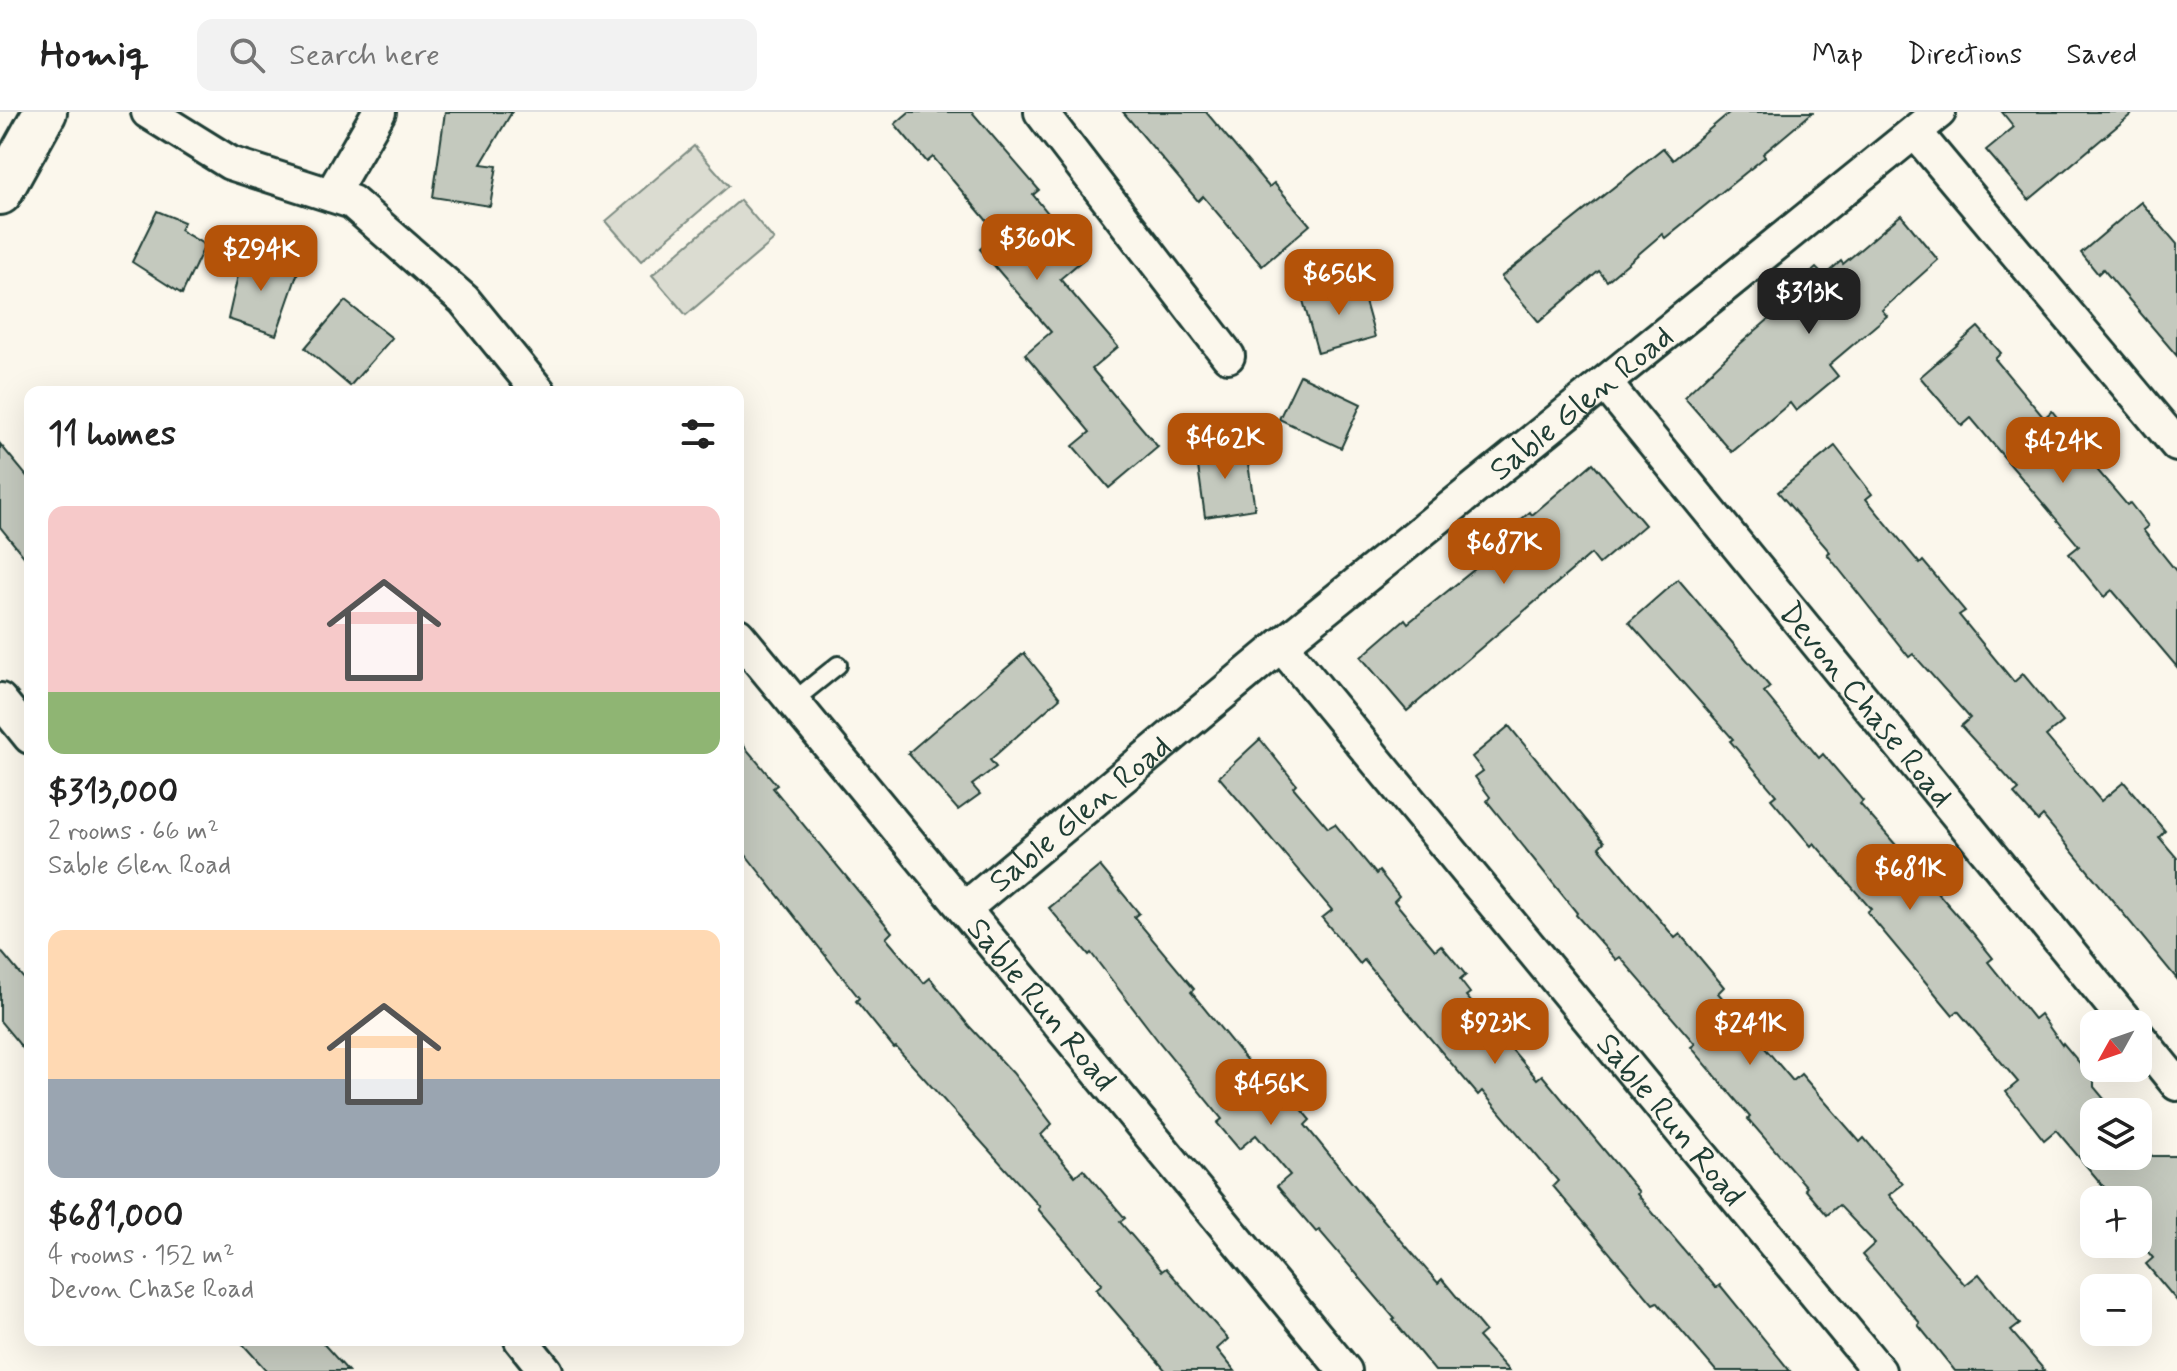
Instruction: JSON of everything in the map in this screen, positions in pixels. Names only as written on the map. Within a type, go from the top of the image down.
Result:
[{"type":"street","points":[[0,193],[45,112]]},
{"type":"street","points":[[148,112],[230,163],[352,202],[464,300],[534,386]]},
{"type":"street","points":[[331,195],[379,112]]},
{"type":"street","points":[[1041,112],[1228,356]]},
{"type":"street","points":[[1927,122],[2177,445]]},
{"type":"street","name":"Sable Glen Road","points":[[964,909],[1281,645],[1927,122]]},
{"type":"street","name":"Devon Chase Road","points":[[1605,383],[2117,1010]]},
{"type":"street","name":"Sable Run Road","points":[[744,642],[1345,1371]]},
{"type":"street","name":"Sable Run Road","points":[[1281,645],[1879,1371]]},
{"type":"street","points":[[0,700],[24,730]]},
{"type":"street","points":[[2152,1053],[2177,1084]]},
{"type":"street","points":[[526,1346],[546,1371]]},
{"type":"lane","points":[[792,702],[838,665]]},
{"type":"shaded area","points":[[694,146],[729,186],[641,261],[606,221]]},
{"type":"shaded area","points":[[740,200],[774,240],[686,315],[652,275]]},
{"type":"building","points":[[445,112],[512,112],[481,164],[497,166],[490,206],[433,197]]},
{"type":"building","points":[[909,112],[972,112],[1039,190],[1033,195],[1085,258],[1060,279],[1118,347],[1092,369],[1158,447],[1109,488],[1073,446],[1090,432],[1025,354],[1051,332],[980,249],[998,234],[933,157],[927,162],[895,124]]},
{"type":"building","points":[[1123,112],[1206,112],[1269,187],[1274,183],[1310,225],[1262,266],[1203,196],[1198,201]]},
{"type":"building","points":[[1730,112],[1813,112],[1763,154],[1765,157],[1665,238],[1662,234],[1607,281],[1599,271],[1539,322],[1501,277],[1663,148],[1673,160]]},
{"type":"building","points":[[2002,112],[2134,112],[2029,200],[1986,150],[2014,127]]},
{"type":"building","points":[[2141,202],[2177,244],[2177,356],[2103,269],[2098,274],[2081,253]]},
{"type":"building","points":[[157,211],[184,222],[180,230],[205,245],[182,294],[132,262]]},
{"type":"building","points":[[1901,215],[1938,260],[1882,310],[1887,316],[1829,365],[1838,376],[1796,411],[1790,403],[1732,452],[1684,397],[1798,294],[1793,288],[1816,268],[1824,276]]},
{"type":"building","points":[[244,249],[272,257],[274,265],[298,272],[276,335],[228,319]]},
{"type":"building","points":[[1359,280],[1375,337],[1318,353],[1302,297]]},
{"type":"building","points":[[345,301],[392,338],[350,386],[305,348]]},
{"type":"building","points":[[1978,327],[2001,353],[1995,359],[2044,418],[2052,411],[2067,430],[2065,432],[2127,505],[2130,503],[2148,526],[2143,530],[2177,572],[2177,667],[2112,590],[2104,597],[2069,554],[2079,546],[1971,418],[1962,426],[1920,377]]},
{"type":"building","points":[[1300,375],[1361,404],[1341,448],[1279,419]]},
{"type":"building","points":[[0,444],[24,473],[24,557],[0,527]]},
{"type":"building","points":[[1245,444],[1255,509],[1205,517],[1196,452]]},
{"type":"building","points":[[1835,446],[1872,494],[1866,499],[1920,564],[1923,561],[1965,611],[1959,615],[2014,682],[2023,674],[2063,722],[2046,736],[2101,801],[2124,782],[2165,831],[2159,837],[2177,858],[2177,979],[2043,816],[2038,821],[2014,794],[2019,790],[1961,726],[1970,718],[1913,654],[1909,657],[1827,554],[1830,552],[1778,492]]},
{"type":"building","points":[[1593,463],[1645,525],[1599,564],[1591,554],[1407,711],[1361,657],[1405,619],[1408,623],[1507,543],[1501,536],[1530,512],[1532,515]]},
{"type":"building","points":[[1678,579],[1770,687],[1764,692],[1819,758],[1823,754],[1863,801],[1860,804],[1972,932],[1993,958],[1988,962],[2034,1019],[2040,1014],[2062,1045],[2080,1063],[2080,1082],[2094,1082],[2094,1087],[2103,1098],[2080,1098],[2080,1158],[2056,1130],[2044,1140],[2006,1092],[2018,1082],[1958,1011],[1953,1015],[1867,912],[1871,909],[1771,799],[1776,795],[1730,741],[1733,739],[1629,622]]},
{"type":"building","points":[[1024,653],[1060,698],[990,760],[996,767],[972,785],[980,794],[958,810],[908,753]]},
{"type":"building","points":[[1509,726],[1604,842],[1599,847],[1675,938],[1680,934],[1724,987],[1718,993],[1793,1081],[1801,1074],[1860,1142],[1864,1138],[1903,1184],[1889,1195],[1965,1285],[1979,1274],[2020,1324],[2011,1331],[2045,1371],[1955,1371],[1918,1325],[1920,1323],[1862,1255],[1875,1243],[1839,1205],[1827,1215],[1691,1047],[1695,1044],[1620,957],[1616,960],[1576,915],[1487,801],[1490,797],[1475,777],[1483,771],[1472,757]]},
{"type":"building","points":[[1260,739],[1296,784],[1293,787],[1328,828],[1335,824],[1376,874],[1379,871],[1399,896],[1394,901],[1435,950],[1441,945],[1466,975],[1460,980],[1470,993],[1466,996],[1537,1079],[1542,1075],[1639,1192],[1637,1194],[1716,1288],[1720,1285],[1790,1371],[1716,1371],[1657,1302],[1653,1304],[1553,1186],[1558,1181],[1482,1091],[1478,1095],[1364,960],[1360,964],[1322,918],[1332,910],[1219,777]]},
{"type":"building","points":[[744,746],[777,785],[773,788],[892,932],[886,938],[924,983],[930,978],[1013,1073],[1052,1124],[1041,1135],[1075,1176],[1083,1169],[1125,1218],[1120,1222],[1162,1271],[1166,1268],[1228,1339],[1217,1349],[1235,1371],[1166,1371],[1096,1289],[1102,1284],[1038,1209],[1040,1207],[894,1048],[856,1001],[859,998],[744,853]]},
{"type":"building","points":[[1100,866],[1139,913],[1134,917],[1194,989],[1191,992],[1265,1083],[1273,1076],[1310,1120],[1305,1125],[1438,1283],[1442,1279],[1485,1331],[1478,1337],[1509,1371],[1435,1371],[1319,1230],[1316,1232],[1277,1186],[1290,1175],[1256,1135],[1239,1149],[1217,1123],[1222,1119],[1091,953],[1089,955],[1049,908]]},
{"type":"building","points":[[0,950],[24,979],[24,1050],[0,1021]]},
{"type":"building","points":[[2152,1156],[2177,1156],[2177,1301],[2146,1264],[2153,1258],[2152,1186],[2103,1186],[2090,1170],[2152,1170]]},
{"type":"building","points":[[244,1346],[325,1346],[348,1371],[267,1371]]}]
